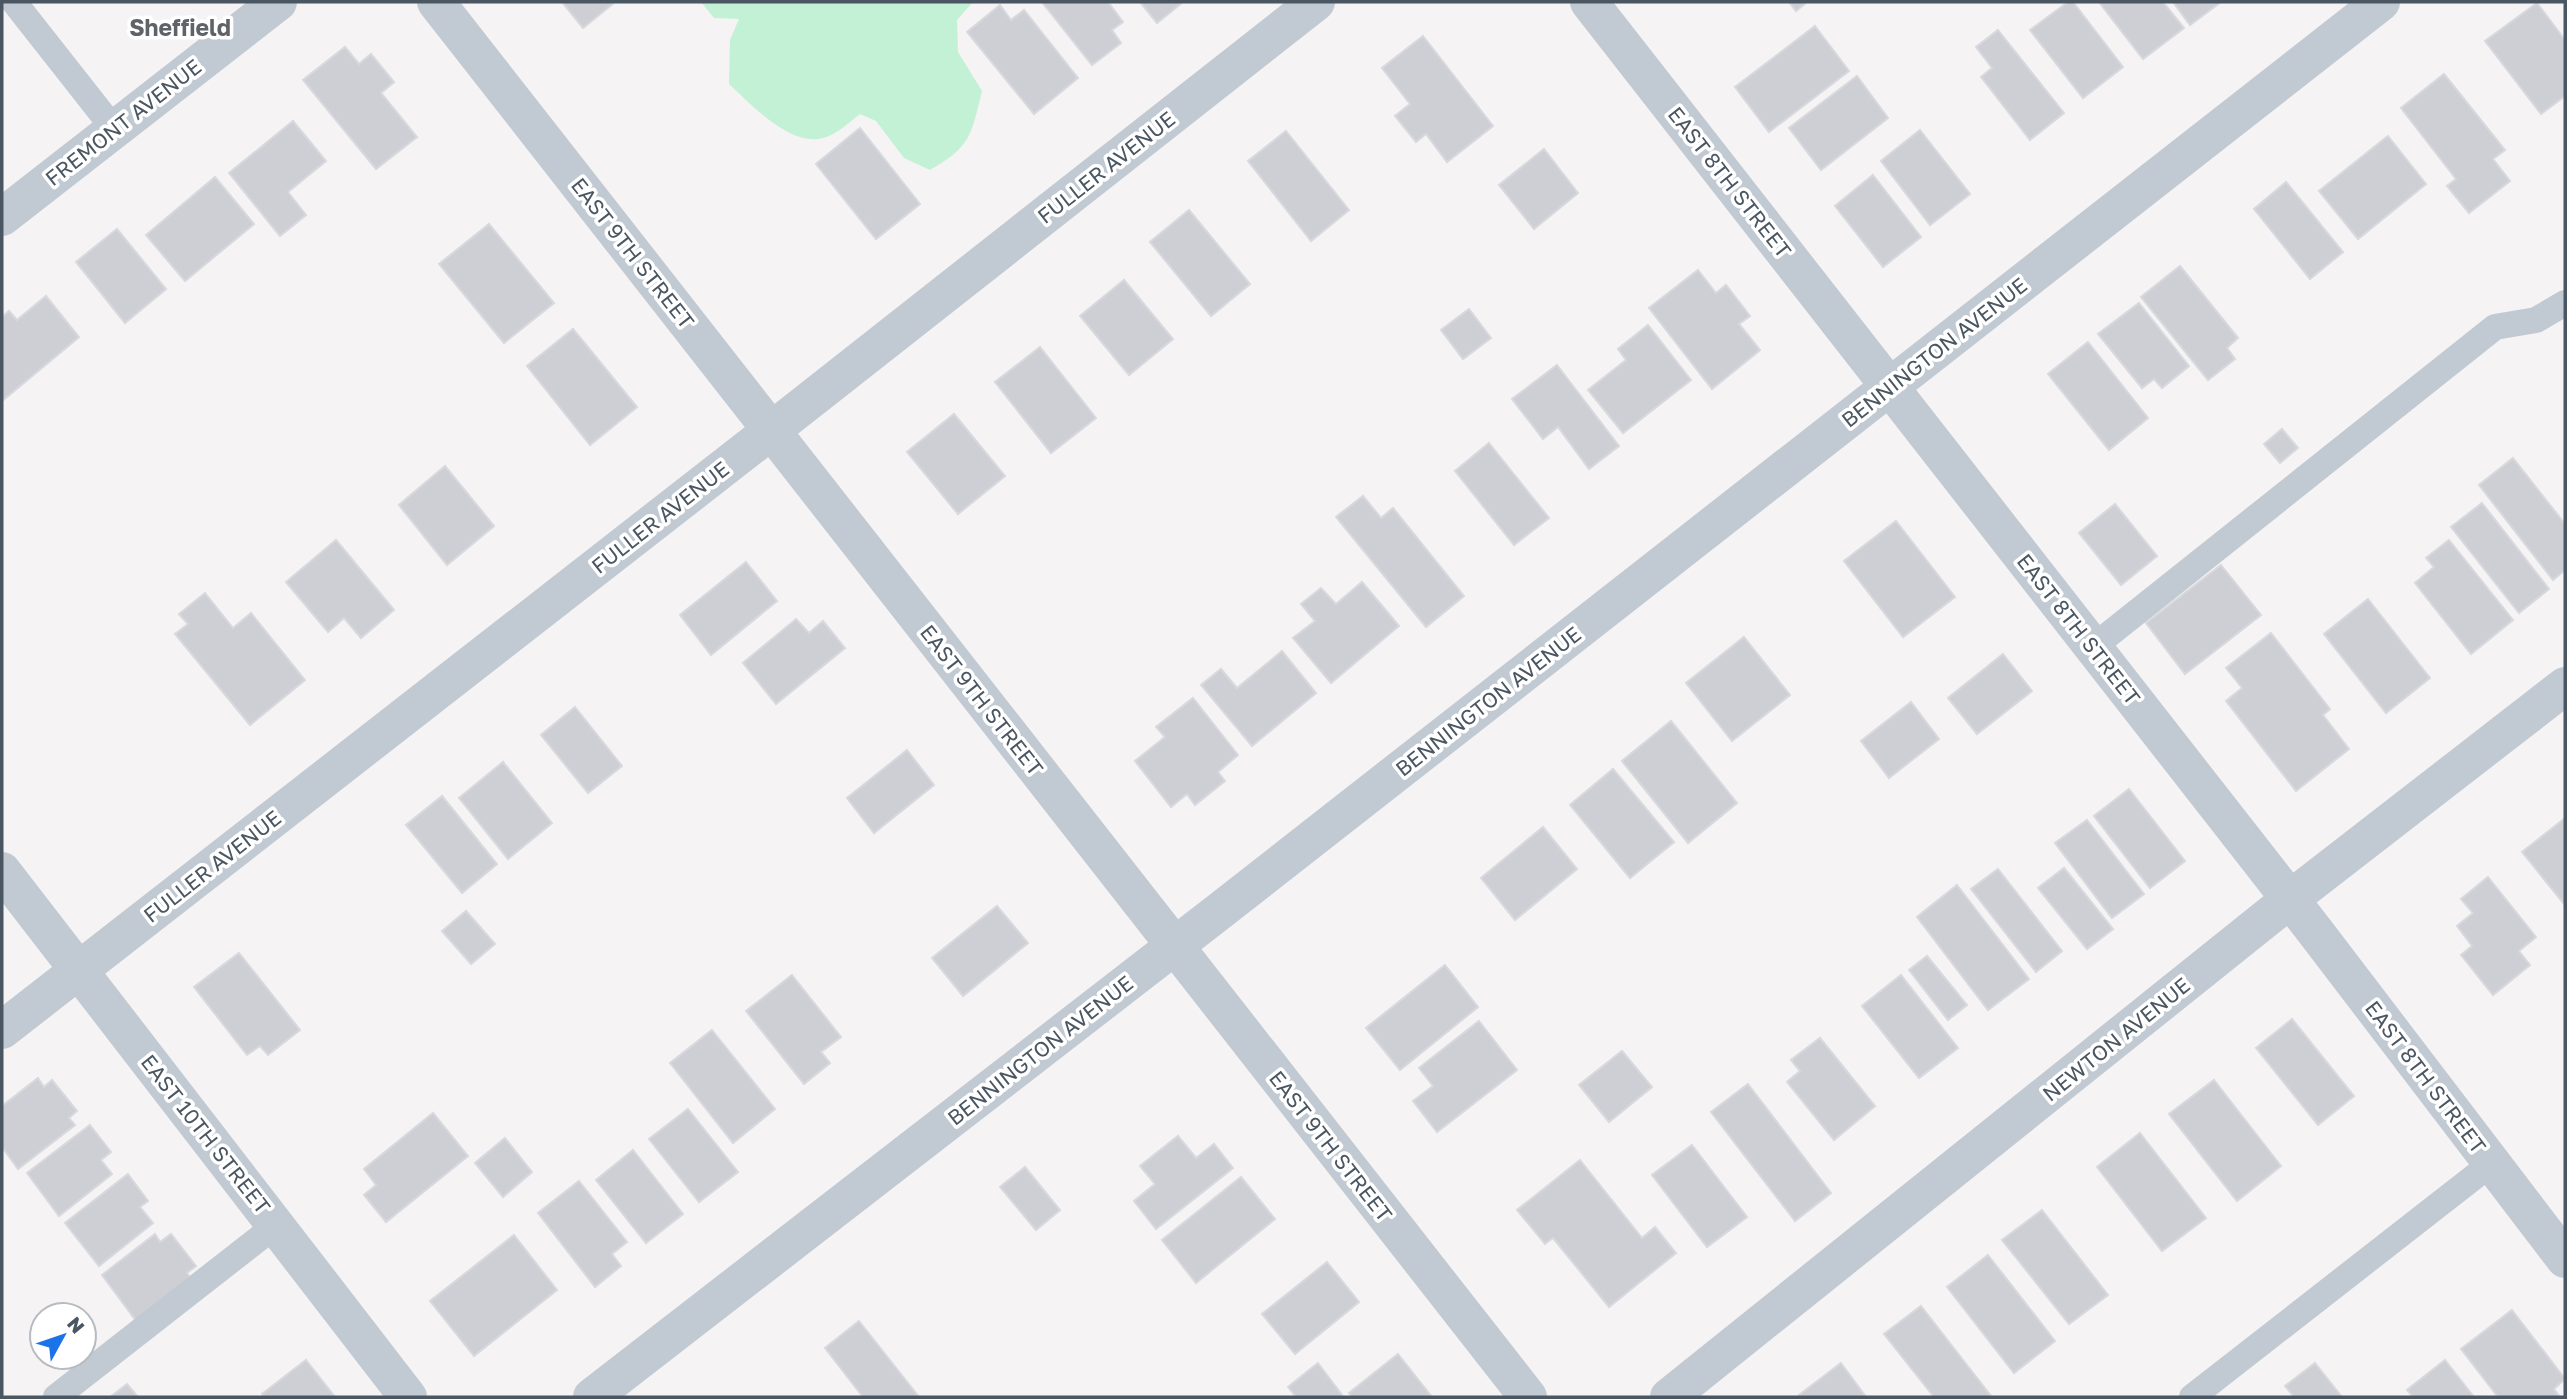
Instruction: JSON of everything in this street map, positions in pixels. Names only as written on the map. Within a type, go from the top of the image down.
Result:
[{"type":"street","name":"FREMONT AVENUE","points":[[2,217],[278,2]]},
{"type":"street","name":"EAST 9TH STREET","points":[[436,2],[1528,1397]]},
{"type":"street","name":"FULLER AVENUE","points":[[2,1030],[1316,2]]},
{"type":"street","name":"EAST 8TH STREET","points":[[1589,2],[2093,647],[2565,1259]]},
{"type":"street","name":"BENNINGTON AVENUE","points":[[592,1397],[1175,946],[2381,2]]},
{"type":"street","name":"NEWTON AVENUE","points":[[1669,1397],[2289,900],[2565,686]]},
{"type":"street","name":"EAST 10TH STREET","points":[[2,871],[408,1397]]},
{"type":"lane","points":[[14,2],[114,129]]},
{"type":"lane","points":[[2093,647],[2496,327],[2536,320],[2565,303]]},
{"type":"lane","points":[[2192,1397],[2492,1163]]},
{"type":"lane","points":[[57,1397],[276,1225]]},
{"type":"green space","points":[[701,2],[973,2],[957,20],[958,52],[982,91],[968,138],[954,154],[930,170],[904,158],[876,121],[860,114],[838,131],[823,138],[810,139],[785,130],[729,84],[730,40],[739,19],[714,18]]},
{"type":"building","points":[[562,2],[615,2],[583,28]]},
{"type":"building","points":[[1042,2],[1108,2],[1123,22],[1112,30],[1121,43],[1092,65]]},
{"type":"building","points":[[1140,2],[1183,2],[1157,23]]},
{"type":"building","points":[[1789,2],[1807,2],[1796,11]]},
{"type":"building","points":[[2068,2],[2073,2],[2123,67],[2083,98],[2030,30]]},
{"type":"building","points":[[2099,2],[2163,2],[2184,28],[2143,59]]},
{"type":"building","points":[[2173,2],[2221,2],[2190,25]]},
{"type":"building","points":[[2537,3],[2565,40],[2565,96],[2541,114],[2485,41]]},
{"type":"building","points":[[1000,5],[1011,20],[1024,10],[1078,78],[1034,114],[967,32]]},
{"type":"building","points":[[1815,26],[1849,71],[1769,132],[1735,87]]},
{"type":"building","points":[[1998,30],[2064,113],[2030,140],[1981,77],[1992,68],[1976,47]]},
{"type":"building","points":[[1423,36],[1493,126],[1447,162],[1426,134],[1416,142],[1395,116],[1410,104],[1382,68]]},
{"type":"building","points":[[345,47],[359,64],[371,54],[394,82],[381,93],[417,137],[376,169],[303,80]]},
{"type":"building","points":[[2444,74],[2505,150],[2493,159],[2510,181],[2469,213],[2447,186],[2456,179],[2401,108]]},
{"type":"building","points":[[1857,76],[1888,118],[1821,170],[1789,128]]},
{"type":"building","points":[[293,121],[326,161],[288,192],[306,215],[280,236],[229,173]]},
{"type":"building","points":[[860,128],[920,204],[876,239],[816,164]]},
{"type":"building","points":[[1920,130],[1970,194],[1930,225],[1881,161]]},
{"type":"building","points":[[1286,131],[1349,210],[1311,241],[1248,161]]},
{"type":"building","points":[[2388,136],[2426,184],[2358,239],[2319,191]]},
{"type":"building","points":[[1544,149],[1578,193],[1534,229],[1499,185]]},
{"type":"building","points":[[1873,175],[1921,237],[1883,267],[1835,206]]},
{"type":"building","points":[[215,177],[254,224],[185,281],[146,235]]},
{"type":"building","points":[[2286,182],[2343,252],[2310,279],[2254,209]]},
{"type":"building","points":[[1189,210],[1250,284],[1211,316],[1150,242]]},
{"type":"building","points":[[489,224],[554,303],[504,343],[439,264]]},
{"type":"building","points":[[117,229],[166,289],[125,323],[76,262]]},
{"type":"building","points":[[2180,266],[2238,338],[2227,348],[2235,359],[2208,380],[2141,297]]},
{"type":"building","points":[[1698,270],[1716,293],[1726,285],[1750,316],[1739,324],[1760,350],[1712,389],[1649,308]]},
{"type":"building","points":[[1124,280],[1173,339],[1129,375],[1080,316]]},
{"type":"building","points":[[46,296],[79,337],[2,401],[2,317],[9,311],[17,320]]},
{"type":"building","points":[[2139,303],[2189,366],[2162,388],[2154,379],[2142,388],[2098,334]]},
{"type":"building","points":[[1469,309],[1491,338],[1463,359],[1441,330]]},
{"type":"building","points":[[1648,325],[1691,380],[1623,433],[1588,390],[1626,360],[1618,349]]},
{"type":"building","points":[[573,329],[637,407],[590,445],[527,366]]},
{"type":"building","points":[[2088,342],[2148,418],[2109,450],[2048,374]]},
{"type":"building","points":[[1040,347],[1096,418],[1051,453],[995,382]]},
{"type":"building","points":[[1557,365],[1619,446],[1589,469],[1558,427],[1543,439],[1512,399]]},
{"type":"building","points":[[954,414],[1005,476],[958,514],[907,452]]},
{"type":"building","points":[[2282,429],[2298,448],[2280,463],[2264,444]]},
{"type":"building","points":[[1489,443],[1549,518],[1514,545],[1455,471]]},
{"type":"building","points":[[2513,458],[2565,524],[2565,570],[2553,580],[2479,485]]},
{"type":"building","points":[[445,466],[494,526],[447,565],[399,505]]},
{"type":"building","points":[[1363,496],[1381,518],[1393,508],[1464,596],[1426,627],[1336,517]]},
{"type":"building","points":[[2482,503],[2549,589],[2519,613],[2451,527]]},
{"type":"building","points":[[2115,504],[2157,556],[2121,585],[2079,533]]},
{"type":"building","points":[[1896,521],[1955,597],[1903,637],[1844,561]]},
{"type":"building","points":[[336,540],[394,610],[361,638],[344,618],[328,632],[286,582]]},
{"type":"building","points":[[2449,540],[2513,620],[2471,654],[2415,583],[2434,567],[2426,558]]},
{"type":"building","points":[[746,562],[777,601],[711,655],[680,615]]},
{"type":"building","points":[[2221,565],[2261,615],[2185,674],[2146,623]]},
{"type":"building","points":[[1362,582],[1399,626],[1331,683],[1293,638],[1315,621],[1301,604],[1321,588],[1336,604]]},
{"type":"building","points":[[205,593],[233,628],[251,613],[305,680],[250,725],[175,634],[188,624],[179,614]]},
{"type":"building","points":[[2368,599],[2430,678],[2386,713],[2324,634]]},
{"type":"building","points":[[796,619],[809,633],[823,621],[845,648],[776,704],[743,663]]},
{"type":"building","points":[[2271,633],[2330,709],[2323,715],[2349,749],[2296,791],[2226,701],[2242,688],[2226,668]]},
{"type":"building","points":[[1744,637],[1790,695],[1732,741],[1686,683]]},
{"type":"building","points":[[1282,651],[1316,693],[1252,746],[1201,685],[1221,669],[1237,688]]},
{"type":"building","points":[[2003,654],[2032,691],[1977,734],[1948,698]]},
{"type":"building","points":[[1193,698],[1238,755],[1218,772],[1225,781],[1195,805],[1187,794],[1171,807],[1135,761],[1165,737],[1156,727]]},
{"type":"building","points":[[1911,702],[1939,739],[1889,778],[1861,741]]},
{"type":"building","points":[[575,707],[622,766],[588,793],[541,735]]},
{"type":"building","points":[[1671,721],[1737,803],[1688,843],[1622,761]]},
{"type":"building","points":[[907,750],[934,785],[874,833],[847,798]]},
{"type":"building","points":[[503,762],[552,823],[508,859],[459,798]]},
{"type":"building","points":[[1613,769],[1674,842],[1630,878],[1570,805]]},
{"type":"building","points":[[2129,789],[2185,861],[2150,888],[2094,816]]},
{"type":"building","points":[[442,796],[497,864],[462,893],[406,825]]},
{"type":"building","points":[[2565,818],[2565,902],[2564,904],[2522,852]]},
{"type":"building","points":[[2087,820],[2144,894],[2112,918],[2055,843]]},
{"type":"building","points":[[1543,827],[1577,869],[1515,920],[1481,878]]},
{"type":"building","points":[[2064,868],[2113,929],[2087,949],[2038,888]]},
{"type":"building","points":[[1998,869],[2062,951],[2036,972],[1971,889]]},
{"type":"building","points":[[2488,877],[2536,937],[2519,951],[2530,965],[2493,995],[2461,955],[2472,946],[2457,926],[2473,913],[2461,899]]},
{"type":"building","points":[[1957,885],[2029,979],[1988,1010],[1917,917]]},
{"type":"building","points":[[997,906],[1028,943],[963,996],[932,958]]},
{"type":"building","points":[[466,911],[495,944],[471,964],[442,931]]},
{"type":"building","points":[[239,953],[300,1030],[268,1055],[260,1046],[247,1055],[194,987]]},
{"type":"building","points":[[1927,956],[1967,1005],[1948,1020],[1909,970]]},
{"type":"building","points":[[1445,965],[1478,1007],[1400,1070],[1366,1028]]},
{"type":"building","points":[[792,975],[841,1037],[821,1052],[830,1063],[804,1084],[746,1011]]},
{"type":"building","points":[[1901,975],[1958,1048],[1919,1078],[1862,1006]]},
{"type":"building","points":[[2292,1019],[2354,1096],[2318,1125],[2256,1048]]},
{"type":"building","points":[[1479,1021],[1517,1070],[1437,1132],[1413,1101],[1433,1086],[1419,1068]]},
{"type":"building","points":[[712,1030],[775,1109],[733,1143],[670,1063]]},
{"type":"building","points":[[1820,1038],[1875,1106],[1834,1140],[1787,1082],[1800,1071],[1791,1060]]},
{"type":"building","points":[[1622,1051],[1652,1087],[1609,1122],[1579,1085]]},
{"type":"building","points":[[38,1078],[44,1087],[52,1080],[77,1111],[69,1118],[75,1125],[18,1169],[2,1147],[2,1106]]},
{"type":"building","points":[[2214,1080],[2281,1166],[2237,1201],[2169,1114]]},
{"type":"building","points":[[1748,1084],[1831,1193],[1795,1221],[1711,1112]]},
{"type":"building","points":[[688,1109],[738,1172],[699,1202],[649,1139]]},
{"type":"building","points":[[433,1113],[468,1156],[386,1222],[364,1195],[376,1185],[364,1169]]},
{"type":"building","points":[[90,1125],[111,1152],[101,1160],[112,1174],[59,1216],[27,1173]]},
{"type":"building","points":[[2140,1133],[2206,1218],[2162,1251],[2097,1167]]},
{"type":"building","points":[[1178,1136],[1196,1158],[1214,1144],[1233,1168],[1156,1229],[1134,1201],[1155,1184],[1140,1166]]},
{"type":"building","points":[[505,1138],[532,1172],[503,1197],[475,1163]]},
{"type":"building","points":[[1692,1145],[1747,1217],[1707,1247],[1652,1175]]},
{"type":"building","points":[[633,1150],[683,1214],[646,1243],[596,1180]]},
{"type":"building","points":[[1580,1160],[1642,1238],[1655,1227],[1676,1253],[1609,1307],[1553,1238],[1545,1244],[1517,1210]]},
{"type":"building","points":[[1025,1167],[1060,1210],[1036,1230],[1000,1187]]},
{"type":"building","points":[[128,1174],[148,1201],[140,1207],[153,1223],[99,1266],[65,1223]]},
{"type":"building","points":[[1241,1177],[1275,1219],[1196,1283],[1162,1240]]},
{"type":"building","points":[[579,1181],[627,1242],[612,1254],[621,1266],[595,1287],[538,1213]]},
{"type":"building","points":[[2042,1210],[2108,1295],[2069,1324],[2002,1240]]},
{"type":"building","points":[[155,1234],[160,1242],[171,1234],[196,1266],[187,1273],[192,1280],[137,1322],[102,1275]]},
{"type":"building","points":[[514,1235],[557,1290],[474,1356],[430,1301]]},
{"type":"building","points":[[1988,1255],[2055,1341],[2014,1373],[1947,1287]]},
{"type":"building","points":[[1327,1262],[1359,1302],[1295,1354],[1262,1314]]},
{"type":"building","points":[[1921,1306],[1991,1396],[1934,1397],[1884,1334]]},
{"type":"building","points":[[2512,1310],[2565,1379],[2554,1389],[2560,1397],[2498,1397],[2461,1349]]},
{"type":"building","points":[[859,1321],[919,1397],[863,1397],[825,1348]]},
{"type":"building","points":[[1398,1354],[1432,1397],[1352,1397],[1349,1393]]},
{"type":"building","points":[[306,1360],[335,1397],[264,1397],[262,1394]]},
{"type":"building","points":[[2445,1360],[2474,1397],[2413,1397],[2407,1390]]},
{"type":"building","points":[[1318,1363],[1342,1395],[1296,1397],[1288,1387]]},
{"type":"building","points":[[1841,1363],[1866,1397],[1799,1395]]},
{"type":"building","points":[[2315,1363],[2342,1397],[2294,1397],[2285,1386]]},
{"type":"building","points":[[127,1384],[138,1397],[110,1397]]},
{"type":"district","name":"Sheffield","points":[[180,27]]}]
